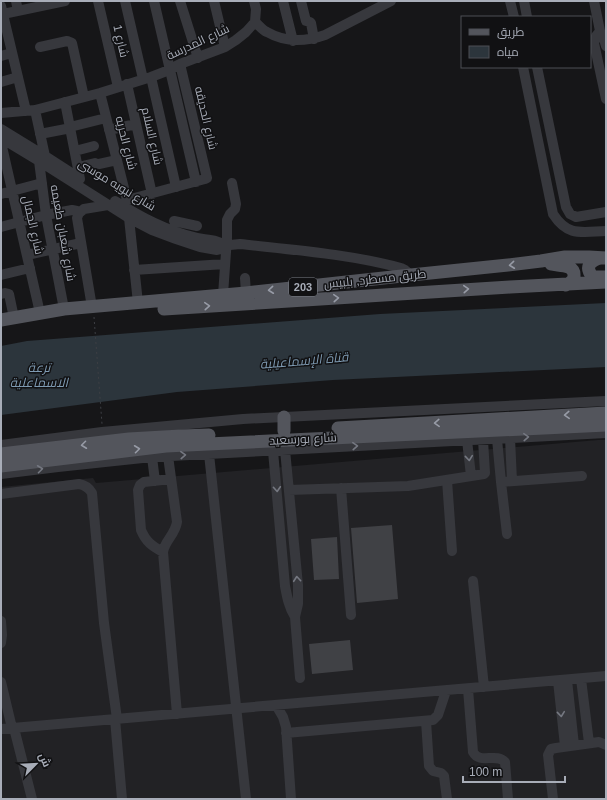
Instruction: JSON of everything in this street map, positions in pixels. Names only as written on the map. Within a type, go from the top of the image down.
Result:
[{"type":"main road","name":"طريق مسطرد, بلبيس","points":[[7,319],[64,309],[93,316],[138,303],[508,266],[565,257],[577,256],[603,258]]},
{"type":"main road","points":[[603,258],[593,260],[590,263],[589,270],[590,274],[593,276],[606,277]]},
{"type":"main road","points":[[541,261],[553,265],[570,267],[574,273],[574,276],[571,283],[566,285]]},
{"type":"main road","name":"طريق مسطرد, بلبيس","points":[[1,328],[64,318],[224,305],[502,287],[606,282]]},
{"type":"main road","name":"شارع بورسعيد","points":[[1,454],[155,437],[606,413]]},
{"type":"main road","points":[[284,416],[284,431]]},
{"type":"main road","name":"شارع بورسعيد","points":[[1,466],[166,446],[606,424]]},
{"type":"street","points":[[2,10],[17,6],[66,1]]},
{"type":"street","name":"شارع 1","points":[[98,1],[123,86]]},
{"type":"street","points":[[125,1],[176,187]]},
{"type":"street","points":[[124,203],[196,182],[154,1]]},
{"type":"street","points":[[180,1],[198,58]]},
{"type":"street","points":[[214,1],[225,47]]},
{"type":"street","points":[[254,1],[256,9],[255,22],[266,32],[278,38],[292,41],[314,39],[325,35],[391,1]]},
{"type":"street","points":[[283,1],[292,41]]},
{"type":"street","points":[[301,1],[306,21],[310,22],[311,24],[314,39]]},
{"type":"street","points":[[513,1],[514,16]]},
{"type":"street","points":[[524,1],[527,16]]},
{"type":"street","points":[[594,1],[600,31],[606,46]]},
{"type":"street","name":"شارع شعبان طعيمه","points":[[2,10],[4,29],[18,77],[40,134],[42,183],[46,215],[64,309]]},
{"type":"street","name":"شارع المدرسة","points":[[1,113],[31,110],[66,102],[123,86],[170,70],[180,64],[225,47],[246,32],[255,22]]},
{"type":"street","points":[[600,31],[596,36],[594,43],[606,99]]},
{"type":"street","points":[[40,47],[67,41],[72,43],[84,97]]},
{"type":"street","points":[[1,56],[12,53]]},
{"type":"street","name":"شارع الحديقه","points":[[180,64],[207,178],[196,182]]},
{"type":"street","points":[[523,68],[553,214],[558,222],[575,232],[606,231]]},
{"type":"street","points":[[537,68],[566,207],[570,214],[576,217],[606,212]]},
{"type":"street","points":[[1,82],[18,77]]},
{"type":"street","name":"شارع السلام","points":[[123,86],[136,124],[152,194]]},
{"type":"street","name":"شارع الحريه","points":[[100,93],[117,160],[124,203]]},
{"type":"street","points":[[66,102],[80,179]]},
{"type":"street","points":[[40,134],[70,128],[106,118]]},
{"type":"street","points":[[109,130],[136,124]]},
{"type":"street","name":"شارع نبويه موسى","points":[[1,129],[129,218],[152,230],[176,239],[200,247],[217,250],[235,244],[240,244],[351,257],[401,268],[411,275]]},
{"type":"street","name":"شارع نبويه موسى","points":[[1,138],[42,158],[124,203],[142,218],[183,234],[220,242],[226,247]]},
{"type":"street","name":"شارع الجمال","points":[[1,142],[40,313]]},
{"type":"street","points":[[75,151],[94,146]]},
{"type":"street","points":[[78,166],[117,160]]},
{"type":"street","points":[[1,194],[42,183]]},
{"type":"street","points":[[223,295],[226,247],[228,238],[227,220],[236,204],[232,183]]},
{"type":"street","points":[[93,316],[77,218],[79,213],[84,209],[108,204]]},
{"type":"street","points":[[1,227],[19,221],[72,210],[79,213]]},
{"type":"street","points":[[129,218],[138,303]]},
{"type":"street","points":[[174,221],[197,226]]},
{"type":"street","points":[[183,234],[186,224]]},
{"type":"street","points":[[27,255],[81,244]]},
{"type":"street","points":[[134,270],[225,264]]},
{"type":"street","points":[[1,275],[30,268]]},
{"type":"street","points":[[245,278],[246,293]]},
{"type":"street","points":[[1,294],[9,294],[7,319]]},
{"type":"street","points":[[1,445],[102,432],[284,416],[606,401]]},
{"type":"street","points":[[1,474],[152,457],[606,433]]},
{"type":"street","points":[[510,438],[512,481]]},
{"type":"street","points":[[497,439],[507,534]]},
{"type":"street","points":[[467,440],[471,476]]},
{"type":"street","points":[[289,490],[408,486],[484,474],[482,440]]},
{"type":"street","points":[[285,450],[299,595],[295,618],[300,678]]},
{"type":"street","points":[[273,451],[285,586],[291,612],[295,618]]},
{"type":"street","points":[[209,454],[246,799]]},
{"type":"street","points":[[168,456],[177,522],[174,533],[165,545],[163,552],[177,714]]},
{"type":"street","points":[[152,457],[155,481]]},
{"type":"street","points":[[501,482],[582,476]]},
{"type":"street","points":[[163,552],[149,543],[141,530],[138,490],[140,485],[144,482],[171,479]]},
{"type":"street","points":[[446,480],[452,551]]},
{"type":"street","points":[[1,494],[79,484],[85,486],[92,493],[104,623],[116,719],[122,799]]},
{"type":"street","points":[[341,488],[351,615]]},
{"type":"street","points":[[278,506],[290,506]]},
{"type":"street","points":[[473,581],[484,687]]},
{"type":"street","points":[[1,621],[1,644]]},
{"type":"street","points":[[1,729],[606,676]]},
{"type":"street","points":[[581,679],[588,743]]},
{"type":"street","points":[[562,680],[569,746]]},
{"type":"street","points":[[1,682],[32,799]]},
{"type":"street","points":[[468,689],[473,752],[480,758],[498,757],[505,762],[508,799]]},
{"type":"street","points":[[286,733],[433,720],[436,718],[446,691]]},
{"type":"street","points":[[276,705],[286,727],[291,799]]},
{"type":"street","points":[[426,721],[429,766],[432,772],[441,773],[444,776],[447,799]]},
{"type":"street","points":[[554,799],[548,753],[551,749],[599,742],[606,745]]},
{"type":"path","points":[[93,316],[101,416]]},
{"type":"shaded area","points":[[606,440],[606,799],[1,799],[1,487],[93,478],[96,483]]},
{"type":"water","name":"ترعة الاسماعلية","points":[[606,303],[606,367],[333,380],[177,392],[1,415],[1,346],[27,341],[380,314]]},
{"type":"building","points":[[392,525],[398,599],[357,603],[351,528]]},
{"type":"building","points":[[337,537],[339,579],[314,580],[311,539]]},
{"type":"building","points":[[350,640],[353,670],[312,674],[309,644]]},
{"type":"water label","name":"قناة الإسماعيلية","points":[[304,360]]}]
